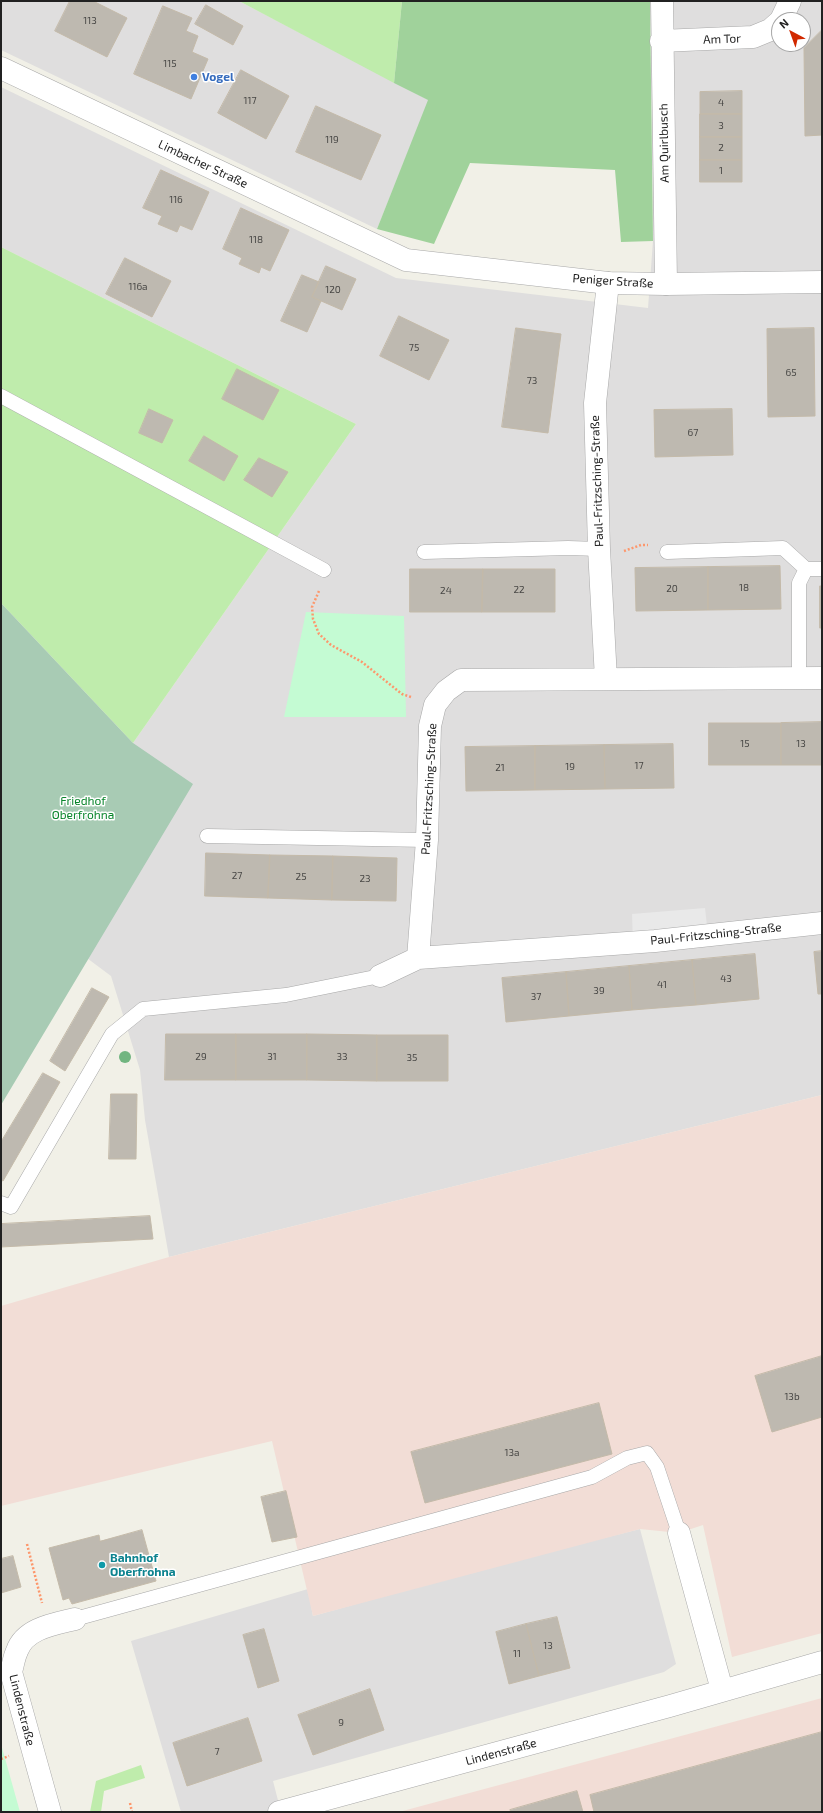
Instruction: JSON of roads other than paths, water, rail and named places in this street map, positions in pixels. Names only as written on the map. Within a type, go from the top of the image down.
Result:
[{"type":"street","name":"Am Quirlbusch","points":[[662,1],[661,40],[666,284]]},
{"type":"street","points":[[785,12],[790,1]]},
{"type":"street","name":"Am Tor","points":[[661,40],[753,38],[771,29]]},
{"type":"street","name":"Limbacher Straße","points":[[1,68],[406,260]]},
{"type":"street","name":"Peniger Straße","points":[[406,260],[608,283],[666,284],[822,282]]},
{"type":"street","name":"Paul-Fritzsching-Straße","points":[[606,679],[599,552],[595,403],[608,283]]},
{"type":"street","name":"Paul-Fritzsching-Straße","points":[[418,958],[428,840],[430,726],[435,705],[446,691],[461,680],[822,678]]},
{"type":"street","name":"Paul-Fritzsching-Straße","points":[[380,976],[418,958],[655,941],[822,923]]},
{"type":"street","points":[[679,1533],[722,1690]]},
{"type":"street","name":"Lindenstraße","points":[[50,1812],[11,1672],[17,1649],[29,1635],[47,1626],[75,1619]]},
{"type":"street","name":"Lindenstraße","points":[[278,1812],[655,1710],[822,1662]]},
{"type":"lane","points":[[1,396],[324,570]]},
{"type":"lane","points":[[424,552],[568,548],[599,552]]},
{"type":"lane","points":[[666,552],[783,548],[806,569],[822,569]]},
{"type":"lane","points":[[799,678],[799,583],[806,569]]},
{"type":"lane","points":[[207,836],[428,840]]},
{"type":"lane","points":[[1,1203],[11,1207],[112,1034],[143,1009],[286,995],[380,976]]},
{"type":"lane","points":[[75,1619],[592,1477],[627,1458],[647,1453],[658,1467],[679,1533]]},
{"type":"place","name":"Vogel","points":[[194,77]]},
{"type":"place","name":"Bahnhof Oberfrohna","points":[[102,1565]]},
{"type":"park label","name":"Friedhof Oberfrohna","points":[[83,808]]}]
